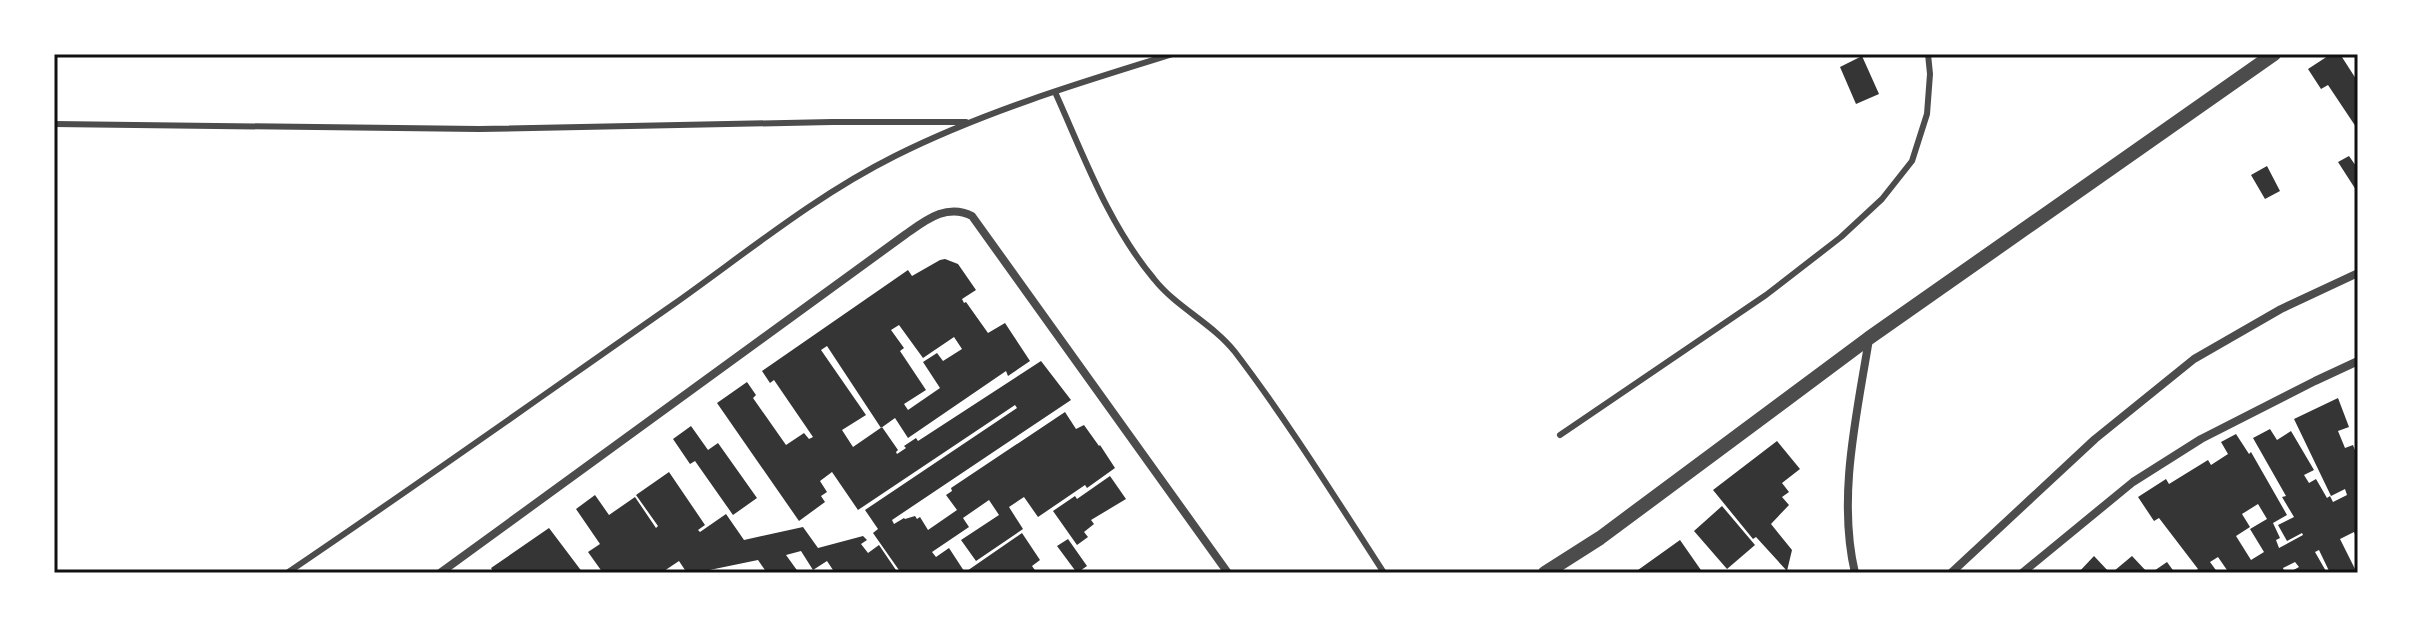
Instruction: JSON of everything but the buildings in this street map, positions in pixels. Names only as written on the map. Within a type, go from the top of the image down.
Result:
[{"type":"street","points":[[1545,573],[1600,538],[1869,338],[2274,54]]},
{"type":"street","points":[[440,573],[906,234],[940,213],[956,210],[972,216],[1228,573]]},
{"type":"street","points":[[1951,573],[2095,439],[2194,359],[2281,309],[2358,273]]},
{"type":"street","points":[[1855,573],[1849,526],[1850,474],[1869,338]]},
{"type":"street","points":[[2022,573],[2133,482],[2201,439],[2358,361]]},
{"type":"lane","points":[[287,573],[515,416],[784,223],[894,157],[972,122],[1173,54]]},
{"type":"lane","points":[[1560,435],[1766,295],[1841,237],[1882,199],[1912,161],[1927,114],[1928,54]]},
{"type":"lane","points":[[1055,92],[1093,180],[1148,273],[1172,298],[1205,322],[1233,350],[1288,425],[1384,573]]},
{"type":"lane","points":[[54,124],[479,129],[972,122]]}]
